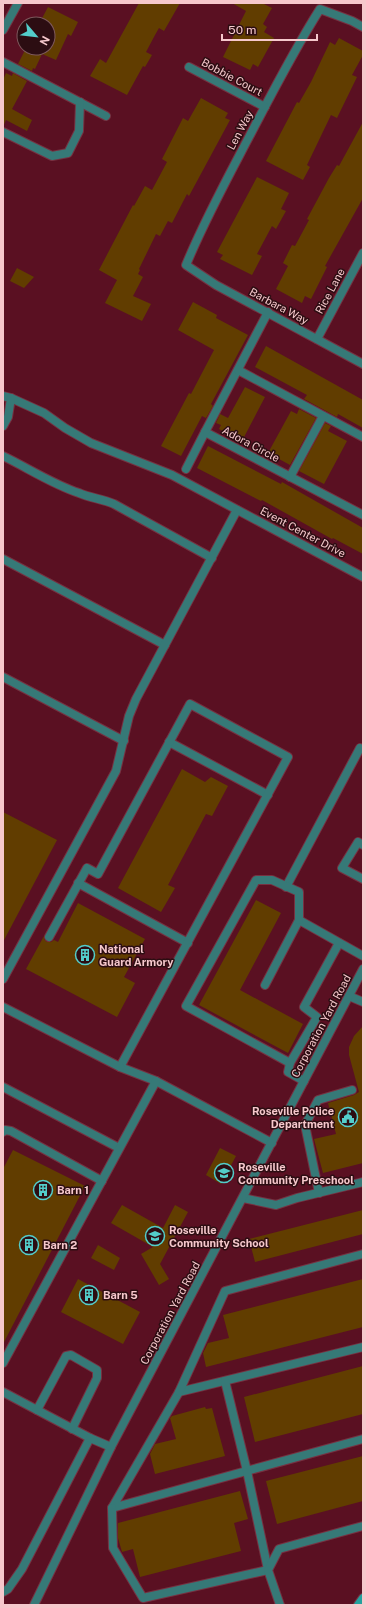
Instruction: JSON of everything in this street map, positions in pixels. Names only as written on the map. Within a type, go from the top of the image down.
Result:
[{"type":"main road","points":[[359,1605],[363,1598]]},
{"type":"street","points":[[3,30],[18,3]]},
{"type":"street","name":"Len Way","points":[[186,265],[202,227],[299,43],[320,9],[352,21],[363,27]]},
{"type":"street","points":[[3,62],[106,116]]},
{"type":"street","name":"Bobbie Court","points":[[189,67],[265,107]]},
{"type":"street","points":[[3,132],[52,156],[68,153],[79,132],[80,102]]},
{"type":"street","name":"Rice Lane","points":[[317,339],[363,253]]},
{"type":"street","name":"Barbara Way","points":[[186,265],[216,285],[363,364]]},
{"type":"street","name":"Adora Circle","points":[[268,312],[205,432],[363,515]]},
{"type":"street","points":[[238,370],[363,437]]},
{"type":"street","points":[[3,426],[8,417],[7,397]]},
{"type":"street","name":"Event Center Drive","points":[[7,397],[44,413],[65,428],[91,443],[172,475],[363,577]]},
{"type":"street","points":[[290,477],[323,416]]},
{"type":"street","points":[[186,469],[205,432]]},
{"type":"street","points":[[3,456],[49,481],[80,494],[108,501],[212,558]]},
{"type":"street","points":[[3,979],[116,771],[129,716],[212,558],[235,509]]},
{"type":"street","points":[[3,559],[165,645]]},
{"type":"street","points":[[3,677],[124,741]]},
{"type":"street","points":[[49,937],[86,868],[98,874],[190,704],[288,757],[120,1067]]},
{"type":"street","points":[[169,742],[268,795]]},
{"type":"street","points":[[286,887],[360,748]]},
{"type":"street","points":[[363,845],[358,842],[342,868],[363,879]]},
{"type":"street","points":[[265,985],[299,920],[300,892],[272,880],[256,880],[186,1006],[290,1063]]},
{"type":"street","points":[[78,883],[188,943]]},
{"type":"street","points":[[299,920],[363,956]]},
{"type":"street","points":[[304,1081],[288,1072],[290,1063],[316,1017],[304,1007],[339,943]]},
{"type":"street","name":"Corporation Yard Road","points":[[34,1605],[111,1447],[363,969]]},
{"type":"street","points":[[349,996],[363,1002]]},
{"type":"street","points":[[3,1007],[120,1067],[156,1081],[272,1143]]},
{"type":"street","points":[[3,1363],[156,1081]]},
{"type":"street","points":[[3,1087],[119,1148]]},
{"type":"street","points":[[319,1193],[305,1125],[318,1100],[352,1090]]},
{"type":"street","points":[[3,1132],[6,1130],[11,1131],[102,1181]]},
{"type":"street","points":[[243,1198],[276,1205],[363,1182]]},
{"type":"street","points":[[363,1254],[225,1291],[179,1392],[112,1508],[113,1548],[143,1598],[268,1570],[279,1549],[363,1526]]},
{"type":"street","points":[[179,1392],[363,1347]]},
{"type":"street","points":[[37,1410],[66,1356],[71,1355],[91,1365],[97,1370],[97,1378],[72,1429]]},
{"type":"street","points":[[225,1381],[247,1471],[268,1570],[280,1605]]},
{"type":"street","points":[[3,1392],[72,1429],[111,1447]]},
{"type":"street","points":[[3,1592],[8,1588],[22,1569],[90,1438]]},
{"type":"street","points":[[112,1508],[363,1439]]},
{"type":"building","points":[[139,3],[180,3],[164,31],[159,28],[146,52],[152,55],[145,67],[143,66],[127,95],[90,76],[100,59],[106,63]]},
{"type":"building","points":[[232,3],[262,3],[272,8],[263,24],[267,27],[264,32],[274,38],[258,67],[253,64],[250,70],[223,57],[246,11]]},
{"type":"building","points":[[48,7],[78,22],[71,36],[68,34],[56,60],[47,56],[56,56],[56,16],[43,16]]},
{"type":"building","points":[[339,38],[363,51],[363,55],[352,75],[357,77],[337,118],[331,115],[307,165],[310,167],[303,180],[266,161],[297,102],[299,103],[311,82],[330,42],[335,45]]},
{"type":"building","points":[[22,56],[41,56],[35,69],[33,68],[32,71],[18,64]]},
{"type":"building","points":[[6,73],[12,76],[13,73],[27,81],[12,109],[32,120],[27,131],[6,120],[3,127],[3,80]]},
{"type":"building","points":[[201,98],[228,113],[225,118],[230,120],[189,196],[187,194],[172,223],[168,221],[160,236],[156,234],[139,269],[138,274],[143,277],[133,296],[151,304],[142,321],[105,303],[117,280],[99,270],[133,205],[134,206],[145,186],[152,190],[167,162],[162,159],[183,118],[188,121]]},
{"type":"building","points":[[363,122],[363,198],[325,266],[327,267],[311,299],[305,296],[302,303],[276,289],[288,266],[283,263],[292,245],[295,246],[309,220],[307,219],[329,178],[337,165],[339,166]]},
{"type":"building","points":[[257,177],[289,193],[281,209],[286,211],[276,229],[272,226],[257,254],[262,256],[252,275],[220,259],[223,255],[217,252]]},
{"type":"building","points":[[17,268],[34,277],[24,288],[10,281]]},
{"type":"building","points":[[193,302],[217,315],[216,318],[248,335],[211,404],[213,406],[206,418],[202,416],[181,456],[161,446],[214,350],[178,330]]},
{"type":"building","points":[[266,346],[363,400],[363,428],[338,414],[337,417],[304,399],[307,395],[255,367]]},
{"type":"building","points":[[245,387],[265,397],[242,441],[219,429],[221,425],[216,423],[220,414],[228,418]]},
{"type":"building","points":[[299,409],[316,418],[290,465],[268,453],[291,411],[297,414]]},
{"type":"building","points":[[325,423],[331,426],[328,431],[347,441],[324,484],[299,471]]},
{"type":"building","points":[[208,446],[281,484],[282,482],[363,528],[363,554],[333,538],[332,539],[262,500],[261,501],[197,468]]},
{"type":"building","points":[[182,769],[205,782],[211,777],[228,786],[212,816],[206,814],[168,885],[175,888],[161,912],[118,888]]},
{"type":"building","points":[[3,812],[57,840],[3,942]]},
{"type":"building","points":[[256,900],[281,913],[240,990],[303,1024],[288,1053],[199,1005]]},
{"type":"building","name":"National Guard Armory","points":[[78,903],[145,939],[124,977],[135,983],[117,1017],[26,969],[44,936],[44,939],[47,942],[54,940],[58,942]]},
{"type":"building","name":"Roseville Police Department","points":[[363,1026],[363,1163],[323,1173],[314,1139],[336,1134],[328,1103],[359,1092],[349,1055],[349,1047],[354,1036]]},
{"type":"building","points":[[220,1148],[236,1156],[221,1184],[206,1175]]},
{"type":"building","points":[[13,1150],[85,1186],[3,1344],[3,1169]]},
{"type":"building","points":[[122,1205],[163,1228],[175,1205],[188,1212],[160,1264],[169,1279],[159,1285],[141,1254],[153,1247],[111,1223]]},
{"type":"building","points":[[363,1210],[363,1234],[255,1262],[249,1239]]},
{"type":"building","points":[[98,1245],[120,1258],[114,1270],[91,1258]]},
{"type":"building","name":"Barn 5","points":[[78,1279],[140,1312],[123,1344],[61,1312]]},
{"type":"building","points":[[363,1279],[363,1327],[206,1367],[203,1353],[208,1343],[229,1338],[223,1315]]},
{"type":"building","points":[[363,1366],[363,1414],[255,1442],[244,1397]]},
{"type":"building","points":[[205,1407],[206,1409],[212,1408],[225,1456],[155,1474],[150,1454],[155,1444],[176,1439],[170,1418],[172,1416]]},
{"type":"building","points":[[363,1456],[363,1501],[277,1524],[266,1481]]},
{"type":"building","points":[[240,1491],[248,1519],[234,1523],[241,1551],[140,1577],[133,1549],[122,1552],[118,1538],[118,1523]]},
{"type":"place","name":"National Guard Armory","points":[[85,955]]},
{"type":"place","name":"Roseville Police Department","points":[[348,1117]]},
{"type":"place","name":"Roseville Community Preschool","points":[[224,1173]]},
{"type":"place","name":"Barn 1","points":[[43,1190]]},
{"type":"place","name":"Roseville Community School","points":[[155,1236]]},
{"type":"place","name":"Barn 2","points":[[29,1245]]},
{"type":"place","name":"Barn 5","points":[[89,1295]]}]
